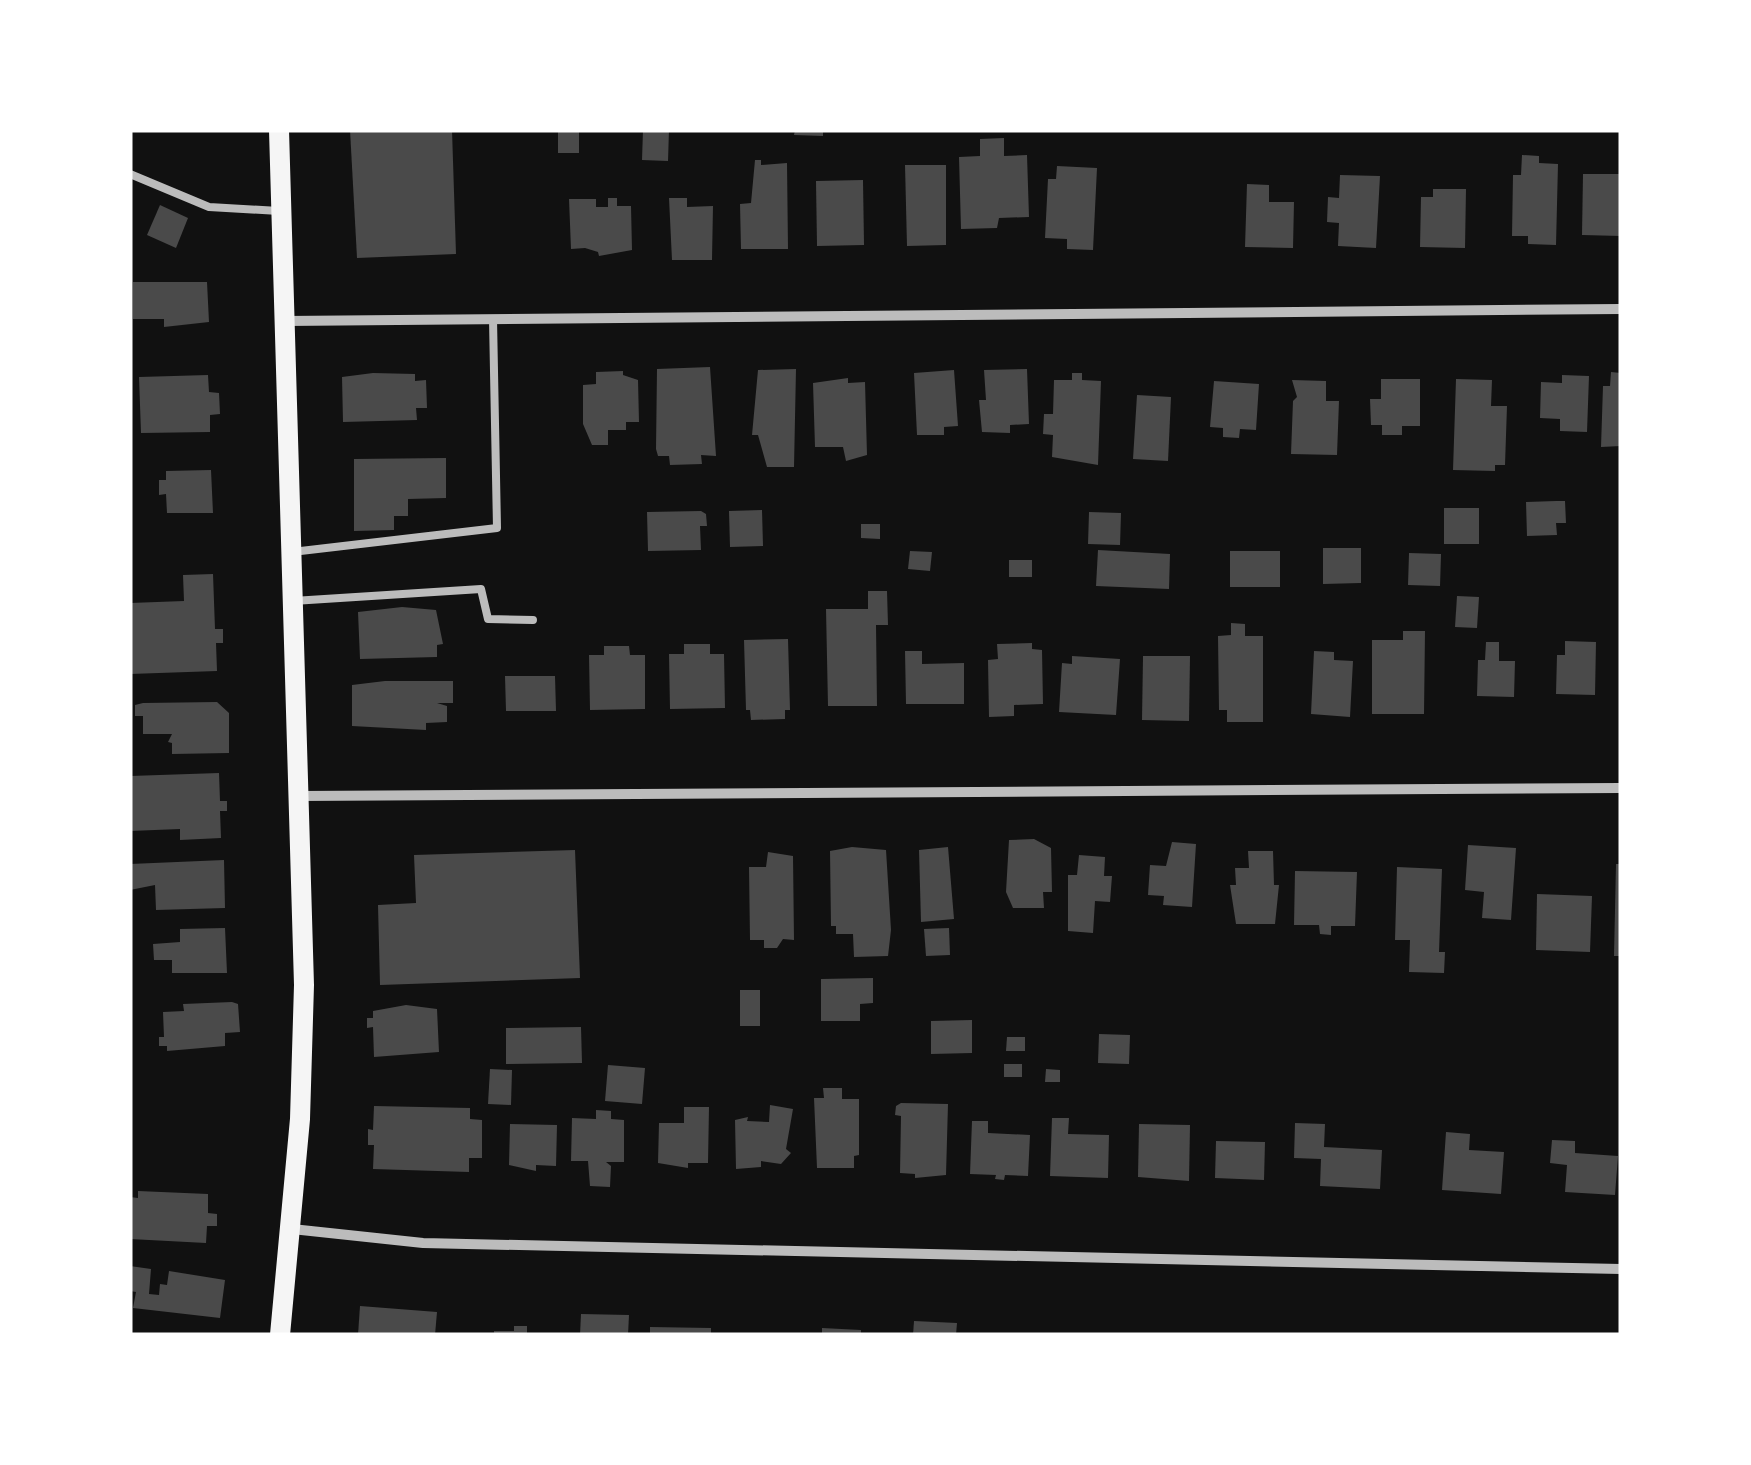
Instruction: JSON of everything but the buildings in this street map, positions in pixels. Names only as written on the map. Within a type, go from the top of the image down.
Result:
[{"type":"main road","points":[[279,130],[304,1001],[292,1230],[280,1335]]},
{"type":"street","points":[[285,321],[1621,309]]},
{"type":"street","points":[[299,796],[1621,788]]},
{"type":"street","points":[[292,1230],[423,1243],[1621,1270]]},
{"type":"lane","points":[[130,174],[209,207],[282,212]]},
{"type":"lane","points":[[292,552],[497,528],[493,319]]},
{"type":"lane","points":[[293,601],[481,589],[488,619],[533,620]]}]
